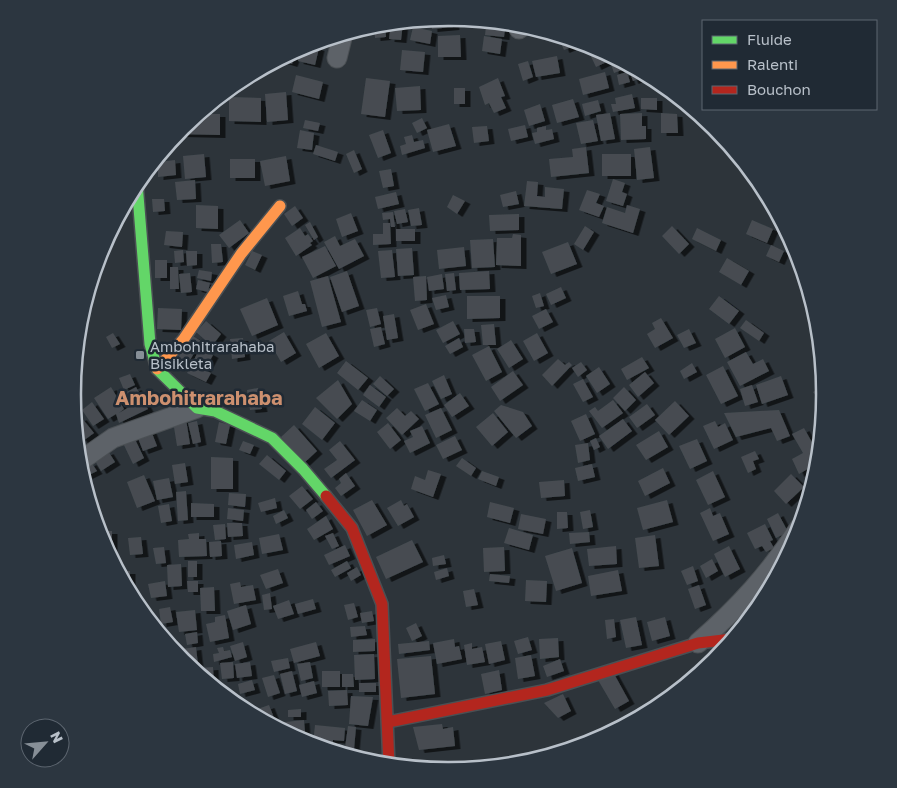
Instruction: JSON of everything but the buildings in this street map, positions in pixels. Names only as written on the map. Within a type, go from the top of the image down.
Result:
[{"type":"street","points":[[337,58],[341,43]]},
{"type":"street","points":[[138,197],[150,344],[157,369],[197,408]]},
{"type":"street","points":[[157,369],[183,340],[241,254],[280,206]]},
{"type":"street","points":[[86,457],[113,438],[197,408],[214,411],[272,438],[303,469],[352,528],[382,604],[390,757]]},
{"type":"street","points":[[698,643],[732,612],[772,568]]},
{"type":"street","points":[[388,722],[547,690],[698,643],[721,640]]},
{"type":"traffic: fast","points":[[138,197],[150,344],[157,369],[197,408],[215,411],[272,438],[303,469],[326,496]]},
{"type":"traffic: slow","points":[[157,369],[183,340],[241,254],[280,206]]},
{"type":"traffic: jam","points":[[326,496],[352,528],[382,604],[389,757]]},
{"type":"traffic: jam","points":[[388,722],[547,690],[698,643],[721,640]]},
{"type":"place","name":"Ambohitrarahaba Bisikleta","points":[[140,355]]},
{"type":"district","name":"Ambohitrarahaba","points":[[199,397]]}]
